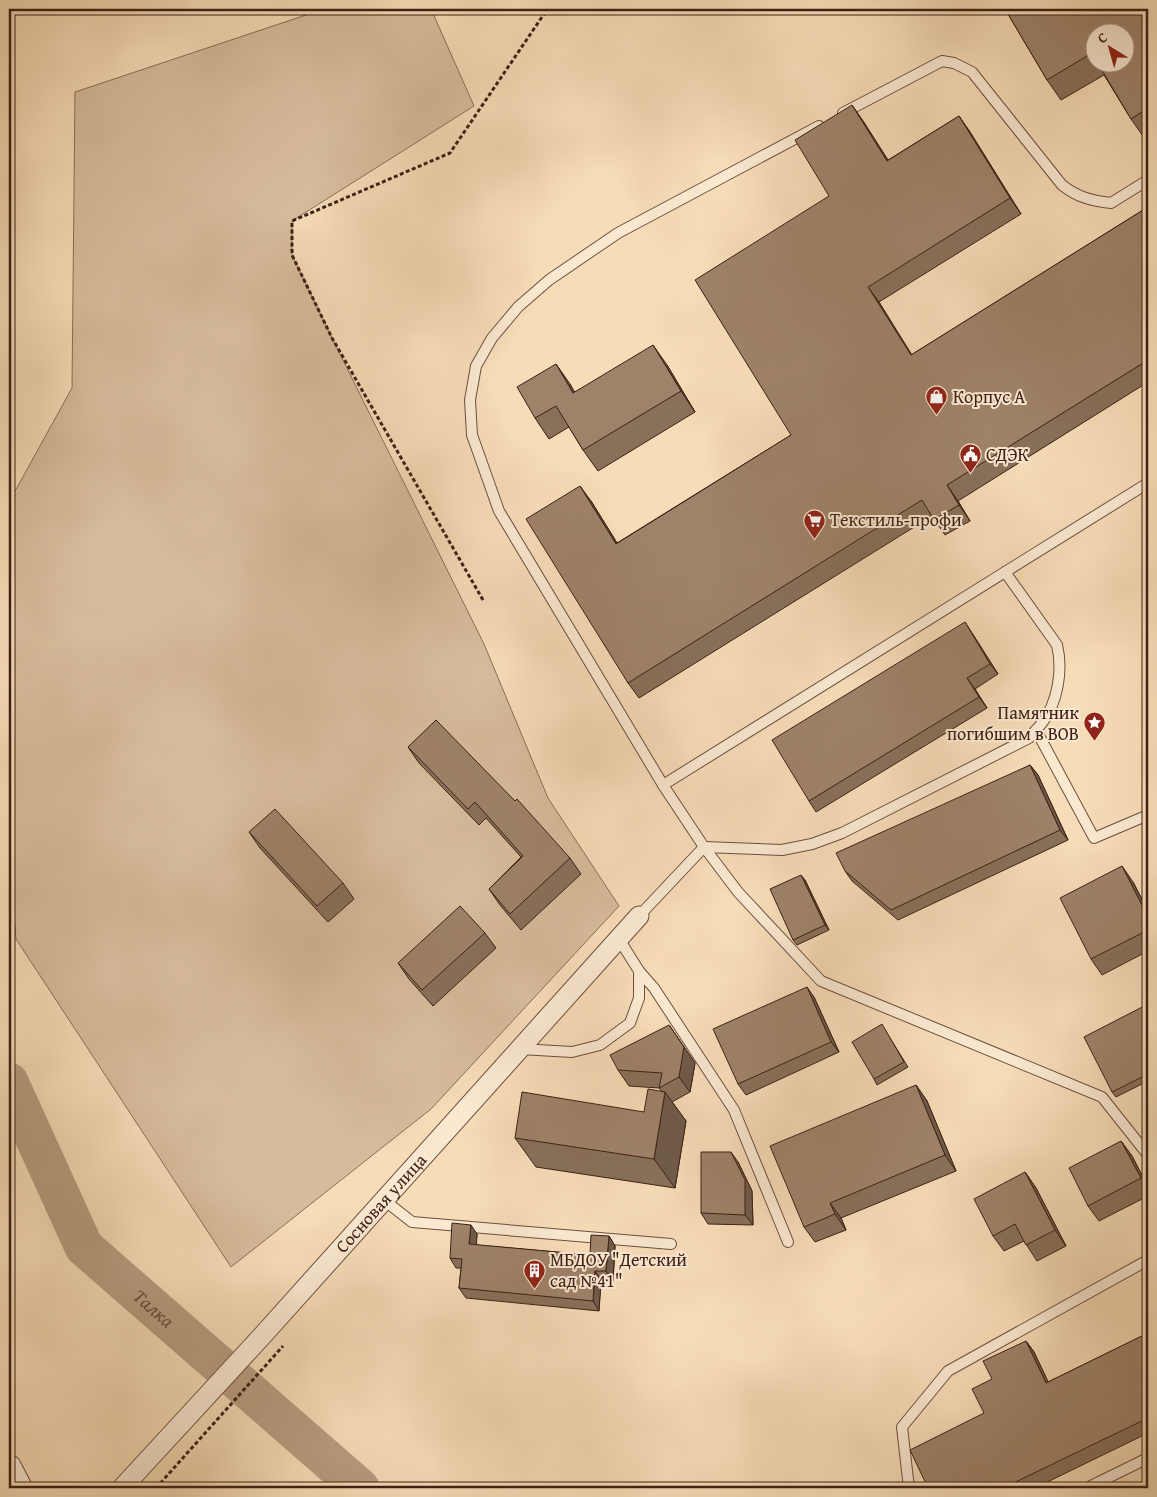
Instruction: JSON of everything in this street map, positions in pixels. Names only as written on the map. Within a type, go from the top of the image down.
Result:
[{"type":"street","name":"Сосновая улица","points":[[122,1488],[262,1336],[639,916]]},
{"type":"street","points":[[9,1467],[20,1488]]},
{"type":"lane","points":[[1148,180],[1111,203],[1086,199],[1074,194],[1062,185],[972,72],[954,63],[942,61],[618,233],[550,280],[513,313],[492,338],[476,366],[470,400],[472,436],[499,511],[663,785],[704,847],[738,892],[821,981],[1102,1097],[1148,1155]]},
{"type":"lane","points":[[663,785],[1148,483]]},
{"type":"lane","points":[[639,916],[704,847],[782,850],[812,844],[842,833],[1029,738],[1042,723],[1056,693],[1060,671],[1060,657],[1057,645],[1005,572]]},
{"type":"lane","points":[[1036,730],[1094,838],[1148,815]]},
{"type":"lane","points":[[619,939],[640,972],[654,988],[734,1110],[788,1242]]},
{"type":"lane","points":[[520,1049],[572,1052],[600,1045],[630,1023],[640,998],[640,972]]},
{"type":"lane","points":[[384,1200],[412,1222],[671,1244]]},
{"type":"lane","points":[[909,1488],[902,1427],[948,1371],[1148,1260]]},
{"type":"lane","points":[[1087,1488],[1148,1458]]},
{"type":"path","points":[[483,600],[332,338],[292,255],[292,221],[450,153],[548,9]]},
{"type":"path","points":[[544,14],[558,9]]},
{"type":"path","points":[[156,1488],[278,1351]]},
{"type":"shaded area","points":[[324,9],[431,9],[474,106],[292,221],[292,255],[484,644],[548,798],[619,906],[431,1109],[231,1267],[16,939],[9,854],[9,502],[72,388],[75,92]]},
{"type":"building","points":[[1005,9],[1148,9],[1148,108],[1131,119],[1103,72],[1134,72],[1134,22],[1084,22],[1084,58],[1047,80]]},
{"type":"building","name":"Корпус А","points":[[852,105],[887,161],[959,116],[1010,198],[868,287],[911,355],[1148,207],[1148,360],[947,485],[959,505],[934,520],[922,500],[628,683],[526,519],[580,486],[616,544],[791,435],[695,280],[829,196],[795,140]]},
{"type":"building","points":[[653,345],[681,391],[583,450],[556,406],[535,418],[517,387],[556,364],[573,393]]},
{"type":"building","points":[[965,622],[990,664],[967,678],[979,697],[809,801],[772,740]]},
{"type":"building","points":[[436,720],[515,801],[517,799],[570,858],[510,914],[489,889],[523,856],[475,802],[468,809],[408,747]]},
{"type":"building","points":[[1030,765],[1060,830],[891,910],[845,871],[836,853]]},
{"type":"building","points":[[275,809],[343,883],[317,906],[249,832]]},
{"type":"building","points":[[1122,866],[1148,917],[1148,930],[1091,959],[1060,898]]},
{"type":"building","points":[[801,875],[825,925],[793,940],[770,889]]},
{"type":"building","points":[[460,906],[485,933],[422,990],[398,963]]},
{"type":"building","points":[[807,987],[831,1042],[738,1084],[713,1029]]},
{"type":"building","points":[[1148,1004],[1148,1074],[1112,1092],[1084,1037]]},
{"type":"building","points":[[882,1024],[904,1062],[874,1079],[852,1042]]},
{"type":"building","points":[[669,1025],[684,1047],[679,1077],[659,1088],[662,1073],[618,1070],[610,1055]]},
{"type":"building","points":[[916,1085],[945,1155],[830,1203],[835,1214],[804,1227],[770,1146]]},
{"type":"building","points":[[648,1089],[665,1092],[654,1159],[515,1138],[522,1092],[644,1112]]},
{"type":"building","points":[[1121,1141],[1141,1178],[1088,1206],[1069,1168]]},
{"type":"building","points":[[701,1152],[731,1152],[745,1180],[745,1215],[701,1213]]},
{"type":"building","points":[[1025,1172],[1055,1230],[1026,1245],[1015,1224],[993,1236],[974,1199]]},
{"type":"building","name":"МБДОУ \"Детский сад №41\"","points":[[452,1223],[471,1225],[469,1244],[590,1255],[591,1235],[609,1236],[606,1271],[595,1271],[593,1301],[459,1288],[462,1259],[450,1258]]},
{"type":"building","points":[[1148,1333],[1148,1418],[1003,1488],[928,1488],[910,1450],[984,1413],[972,1389],[992,1379],[983,1361],[1026,1341],[1046,1383]]},
{"type":"waterway","name":"Талка","points":[[9,1082],[84,1247],[360,1488]]},
{"type":"place","name":"Корпус А","points":[[937,416]]},
{"type":"place","name":"СДЭК","points":[[970,474]]},
{"type":"place","name":"Текстиль-профи","points":[[814,539]]},
{"type":"place","name":"Памятник погибшим в ВОВ","points":[[1095,742]]},
{"type":"place","name":"МБДОУ \"Детский сад №41\"","points":[[534,1289]]}]
